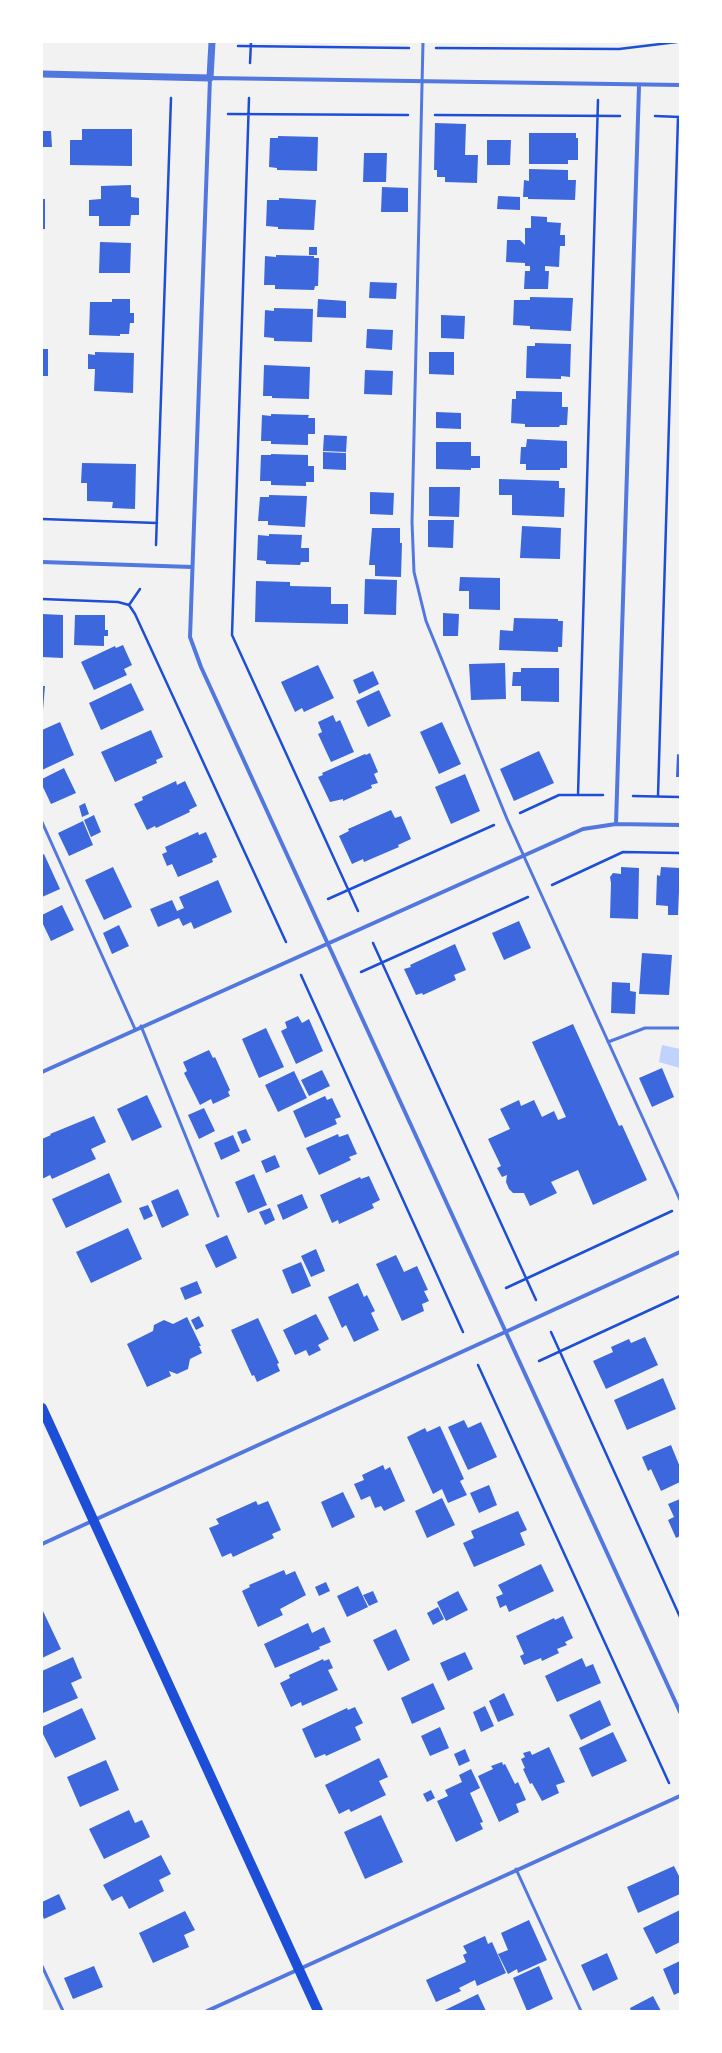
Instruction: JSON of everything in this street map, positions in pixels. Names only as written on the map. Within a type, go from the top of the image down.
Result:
[{"type":"main road","points":[[42,1408],[318,2011]]},
{"type":"street","points":[[212,42],[190,637],[201,667],[329,943],[680,1712]]},
{"type":"street","points":[[42,74],[420,83],[680,86]]},
{"type":"street","points":[[616,824],[639,86]]},
{"type":"street","points":[[42,562],[192,567]]},
{"type":"street","points":[[42,1072],[141,1026],[583,829],[616,824],[680,825]]},
{"type":"street","points":[[42,1544],[506,1333],[680,1252]]},
{"type":"street","points":[[207,2011],[680,1796]]},
{"type":"lane","points":[[423,42],[420,83],[412,522],[414,572],[426,621],[507,819],[680,1200]]},
{"type":"lane","points":[[42,822],[135,1029]]},
{"type":"lane","points":[[141,1026],[218,1216]]},
{"type":"lane","points":[[608,1042],[645,1028],[680,1028]]},
{"type":"lane","points":[[516,1870],[581,2011]]},
{"type":"lane","points":[[42,1966],[62,2011]]},
{"type":"path","points":[[250,64],[251,42]]},
{"type":"path","points":[[238,46],[619,49],[677,42]]},
{"type":"path","points":[[156,545],[171,98]]},
{"type":"path","points":[[249,98],[232,635],[358,911]]},
{"type":"path","points":[[578,795],[598,100]]},
{"type":"path","points":[[655,116],[679,117],[658,796]]},
{"type":"path","points":[[42,519],[157,522]]},
{"type":"path","points":[[129,605],[140,589]]},
{"type":"path","points":[[42,600],[118,602],[129,605],[135,614],[286,942]]},
{"type":"path","points":[[328,899],[559,795],[603,795]]},
{"type":"path","points":[[632,796],[680,797]]},
{"type":"path","points":[[361,972],[623,852],[680,853]]},
{"type":"path","points":[[373,943],[536,1300]]},
{"type":"path","points":[[301,975],[463,1332]]},
{"type":"path","points":[[506,1288],[673,1211]]},
{"type":"path","points":[[539,1361],[680,1296]]},
{"type":"path","points":[[551,1332],[680,1617]]},
{"type":"path","points":[[478,1365],[669,1783]]},
{"type":"water","points":[[662,1045],[680,1049],[680,1068],[659,1062]]},
{"type":"building","points":[[435,123],[466,124],[465,155],[478,155],[477,183],[445,182],[445,177],[437,177],[437,170],[434,170]]},
{"type":"building","points":[[82,129],[132,129],[132,166],[70,165],[70,140],[82,140]]},
{"type":"building","points":[[42,131],[51,131],[52,147],[42,147]]},
{"type":"building","points":[[529,133],[576,133],[576,138],[578,138],[578,160],[568,160],[568,164],[529,164]]},
{"type":"building","points":[[278,136],[318,137],[317,171],[277,170],[277,168],[269,167],[270,138],[278,138]]},
{"type":"building","points":[[487,140],[511,140],[510,165],[487,165]]},
{"type":"building","points":[[364,153],[387,153],[386,182],[363,182]]},
{"type":"building","points":[[529,169],[568,170],[568,180],[576,180],[575,200],[528,199],[528,197],[523,197],[524,180],[529,181]]},
{"type":"building","points":[[131,185],[131,197],[139,198],[139,215],[131,215],[130,226],[99,226],[99,216],[89,216],[89,200],[101,199],[101,186]]},
{"type":"building","points":[[382,187],[408,188],[408,212],[381,212]]},
{"type":"building","points":[[498,196],[520,197],[520,210],[497,209]]},
{"type":"building","points":[[279,198],[316,200],[314,230],[278,229],[278,227],[266,226],[267,200],[279,200]]},
{"type":"building","points":[[42,199],[45,199],[45,229],[42,229]]},
{"type":"building","points":[[531,216],[547,217],[547,222],[561,223],[560,235],[565,235],[565,246],[560,246],[559,267],[545,266],[545,271],[549,271],[548,289],[524,289],[525,271],[530,271],[530,266],[525,266],[525,263],[506,262],[507,240],[520,240],[525,245],[525,228],[531,228]]},
{"type":"building","points":[[100,242],[131,243],[130,273],[99,273]]},
{"type":"building","points":[[309,247],[317,247],[317,255],[309,255]]},
{"type":"building","points":[[276,255],[314,256],[314,258],[319,258],[318,286],[315,286],[314,290],[275,289],[275,285],[264,285],[265,256],[276,257]]},
{"type":"building","points":[[370,282],[397,283],[396,299],[369,298]]},
{"type":"building","points":[[530,297],[573,298],[571,331],[530,329],[530,326],[513,325],[514,300],[530,300]]},
{"type":"building","points":[[112,299],[130,299],[130,313],[134,313],[134,323],[130,323],[129,334],[120,334],[120,336],[89,335],[90,302],[112,302]]},
{"type":"building","points":[[318,299],[346,301],[346,318],[317,317]]},
{"type":"building","points":[[274,308],[313,309],[312,342],[274,341],[274,338],[264,337],[265,310],[274,311]]},
{"type":"building","points":[[441,315],[465,316],[464,339],[441,338]]},
{"type":"building","points":[[367,329],[393,330],[392,350],[366,348]]},
{"type":"building","points":[[535,343],[571,344],[570,377],[561,376],[561,379],[526,378],[527,346],[535,346]]},
{"type":"building","points":[[42,349],[48,349],[48,376],[42,376]]},
{"type":"building","points":[[95,352],[134,353],[133,393],[94,391],[95,369],[88,369],[88,354],[95,355]]},
{"type":"building","points":[[429,352],[454,352],[454,375],[429,374]]},
{"type":"building","points":[[264,365],[310,367],[309,399],[272,398],[272,396],[263,396]]},
{"type":"building","points":[[365,370],[393,371],[392,395],[364,394]]},
{"type":"building","points":[[516,391],[562,392],[562,407],[568,407],[567,425],[560,425],[559,427],[525,427],[525,424],[511,423],[512,399],[516,399]]},
{"type":"building","points":[[436,412],[461,413],[461,429],[436,428]]},
{"type":"building","points":[[271,414],[309,415],[308,418],[315,418],[315,434],[308,434],[308,445],[271,444],[271,441],[261,441],[262,415],[271,416]]},
{"type":"building","points":[[324,435],[347,436],[346,452],[323,451]]},
{"type":"building","points":[[527,439],[567,441],[567,468],[560,468],[560,470],[526,470],[526,464],[520,464],[521,447],[526,447]]},
{"type":"building","points":[[436,442],[471,442],[471,456],[480,456],[480,468],[471,468],[471,470],[436,469]]},
{"type":"building","points":[[323,452],[346,453],[346,470],[323,469]]},
{"type":"building","points":[[261,455],[308,455],[308,466],[314,466],[314,482],[306,482],[306,486],[271,485],[271,481],[260,481]]},
{"type":"building","points":[[82,463],[136,464],[135,509],[112,508],[113,502],[87,501],[87,483],[81,483]]},
{"type":"building","points":[[499,479],[559,481],[559,488],[565,488],[564,517],[512,515],[512,495],[499,495]]},
{"type":"building","points":[[429,487],[460,487],[459,517],[429,516]]},
{"type":"building","points":[[370,492],[394,493],[393,515],[370,514]]},
{"type":"building","points":[[269,495],[307,496],[305,527],[268,525],[268,521],[258,521],[260,497],[269,497]]},
{"type":"building","points":[[428,520],[454,520],[453,548],[428,547]]},
{"type":"building","points":[[522,526],[561,528],[560,559],[520,558]]},
{"type":"building","points":[[372,528],[400,528],[400,543],[402,543],[401,577],[375,576],[375,565],[369,565]]},
{"type":"building","points":[[269,534],[302,535],[301,548],[309,548],[309,562],[301,562],[300,565],[266,564],[266,561],[257,560],[258,535],[269,536]]},
{"type":"building","points":[[460,577],[500,578],[500,610],[469,609],[469,591],[459,591]]},
{"type":"building","points":[[365,579],[397,580],[396,615],[364,614]]},
{"type":"building","points":[[256,581],[290,582],[290,586],[331,587],[331,604],[348,604],[348,624],[255,622]]},
{"type":"building","points":[[443,613],[459,614],[458,636],[443,636]]},
{"type":"building","points":[[42,614],[63,615],[63,658],[42,657]]},
{"type":"building","points":[[75,615],[105,615],[105,630],[108,630],[108,636],[104,636],[104,646],[74,645]]},
{"type":"building","points":[[514,618],[558,619],[558,621],[563,621],[562,647],[558,647],[558,652],[499,650],[500,630],[513,631]]},
{"type":"building","points":[[123,645],[132,665],[124,669],[127,675],[94,690],[81,662],[115,646],[116,648]]},
{"type":"building","points":[[505,663],[506,699],[471,700],[469,664]]},
{"type":"building","points":[[318,665],[334,698],[304,712],[302,708],[295,712],[281,682]]},
{"type":"building","points":[[521,668],[559,668],[559,702],[521,701],[521,686],[512,686],[513,672],[521,672]]},
{"type":"building","points":[[373,671],[379,684],[359,694],[353,680]]},
{"type":"building","points":[[131,683],[144,710],[101,730],[89,703]]},
{"type":"building","points":[[42,686],[45,686],[43,710],[42,710]]},
{"type":"building","points":[[379,690],[391,716],[368,727],[356,701]]},
{"type":"building","points":[[333,715],[336,722],[340,720],[354,752],[331,762],[318,734],[322,732],[318,722]]},
{"type":"building","points":[[60,722],[74,755],[42,770],[42,730]]},
{"type":"building","points":[[442,722],[461,764],[439,774],[420,732]]},
{"type":"building","points":[[151,730],[163,757],[156,760],[157,763],[115,782],[101,752]]},
{"type":"building","points":[[539,751],[554,783],[514,801],[500,769]]},
{"type":"building","points":[[370,753],[378,772],[374,774],[378,783],[371,785],[372,788],[343,801],[343,799],[330,802],[318,777],[323,775],[322,773]]},
{"type":"building","points":[[677,754],[680,755],[680,777],[676,777]]},
{"type":"building","points":[[64,768],[76,793],[51,804],[42,785],[42,779]]},
{"type":"building","points":[[465,774],[480,811],[451,824],[435,787]]},
{"type":"building","points":[[176,781],[177,785],[185,781],[197,806],[189,810],[190,812],[156,828],[155,826],[147,830],[134,804],[143,800],[142,797]]},
{"type":"building","points":[[85,803],[89,814],[82,817],[79,806]]},
{"type":"building","points":[[391,810],[395,818],[401,816],[411,839],[398,845],[399,847],[364,862],[363,859],[352,864],[339,836],[349,831],[348,829]]},
{"type":"building","points":[[94,815],[101,832],[91,837],[84,820]]},
{"type":"building","points":[[83,821],[93,845],[69,856],[58,833]]},
{"type":"building","points":[[198,832],[199,835],[206,832],[217,857],[212,859],[213,862],[178,877],[172,864],[167,866],[162,854],[167,852],[165,847]]},
{"type":"building","points":[[44,854],[60,889],[42,897],[42,855]]},
{"type":"building","points":[[113,867],[132,907],[104,920],[85,880]]},
{"type":"building","points":[[621,867],[639,868],[638,919],[610,918],[610,877],[613,873],[621,874]]},
{"type":"building","points":[[661,867],[680,868],[678,915],[668,915],[668,906],[656,905],[657,875],[660,876]]},
{"type":"building","points":[[218,880],[232,912],[194,929],[191,922],[183,926],[179,918],[158,927],[150,909],[172,900],[177,911],[184,908],[179,897]]},
{"type":"building","points":[[62,905],[74,930],[51,941],[42,922],[42,915]]},
{"type":"building","points":[[519,921],[531,948],[504,960],[492,933]]},
{"type":"building","points":[[119,925],[129,946],[112,954],[103,933]]},
{"type":"building","points":[[455,944],[466,970],[454,975],[456,980],[423,995],[422,993],[416,995],[404,969],[411,967],[410,965]]},
{"type":"building","points":[[642,953],[672,955],[669,995],[639,994]]},
{"type":"building","points":[[612,982],[630,983],[630,991],[636,992],[635,1014],[611,1013]]},
{"type":"building","points":[[298,1016],[302,1023],[309,1019],[323,1051],[296,1064],[281,1031],[287,1028],[285,1022]]},
{"type":"building","points":[[573,1024],[619,1126],[622,1125],[647,1180],[593,1205],[578,1170],[551,1182],[557,1193],[530,1206],[524,1193],[513,1193],[509,1189],[506,1182],[507,1175],[502,1177],[497,1168],[501,1166],[488,1139],[510,1129],[500,1109],[519,1100],[521,1106],[534,1100],[542,1117],[554,1111],[558,1120],[566,1117],[532,1042]]},
{"type":"building","points":[[266,1028],[284,1067],[259,1078],[242,1039]]},
{"type":"building","points":[[209,1050],[213,1058],[215,1057],[230,1090],[228,1092],[230,1096],[213,1104],[211,1099],[200,1105],[184,1073],[187,1071],[183,1062]]},
{"type":"building","points":[[662,1068],[674,1097],[652,1107],[639,1078]]},
{"type":"building","points":[[322,1070],[330,1086],[309,1096],[301,1080]]},
{"type":"building","points":[[294,1071],[307,1098],[278,1112],[265,1085]]},
{"type":"building","points":[[147,1095],[162,1127],[132,1141],[117,1109]]},
{"type":"building","points":[[325,1096],[327,1100],[332,1098],[341,1117],[335,1119],[337,1124],[305,1138],[293,1111]]},
{"type":"building","points":[[204,1108],[215,1131],[199,1139],[188,1115]]},
{"type":"building","points":[[94,1116],[106,1142],[91,1149],[96,1159],[52,1179],[50,1175],[42,1179],[42,1139],[51,1135],[50,1134]]},
{"type":"building","points":[[246,1129],[251,1140],[242,1144],[237,1132]]},
{"type":"building","points":[[338,1134],[339,1137],[348,1134],[357,1154],[349,1157],[351,1160],[319,1175],[306,1148]]},
{"type":"building","points":[[233,1135],[240,1151],[221,1160],[214,1143]]},
{"type":"building","points":[[275,1155],[280,1167],[266,1173],[261,1161]]},
{"type":"building","points":[[109,1173],[122,1202],[66,1228],[52,1199]]},
{"type":"building","points":[[254,1174],[267,1205],[248,1213],[235,1182]]},
{"type":"building","points":[[369,1176],[380,1200],[372,1204],[374,1208],[339,1224],[338,1220],[332,1223],[320,1195],[360,1177],[361,1179]]},
{"type":"building","points":[[178,1189],[189,1215],[162,1228],[151,1201]]},
{"type":"building","points":[[302,1194],[308,1208],[283,1220],[277,1205]]},
{"type":"building","points":[[148,1205],[153,1216],[144,1220],[139,1208]]},
{"type":"building","points":[[270,1208],[275,1220],[265,1225],[259,1212]]},
{"type":"building","points":[[128,1228],[142,1259],[91,1283],[76,1252]]},
{"type":"building","points":[[227,1235],[237,1258],[216,1268],[205,1245]]},
{"type":"building","points":[[316,1249],[325,1271],[311,1277],[301,1256]]},
{"type":"building","points":[[396,1255],[404,1272],[417,1266],[428,1290],[424,1291],[429,1301],[422,1304],[424,1311],[402,1321],[376,1264]]},
{"type":"building","points":[[301,1262],[311,1286],[292,1294],[282,1270]]},
{"type":"building","points":[[197,1281],[202,1293],[185,1300],[180,1288]]},
{"type":"building","points":[[358,1283],[364,1297],[367,1295],[375,1311],[371,1313],[379,1330],[354,1342],[346,1325],[342,1328],[328,1297]]},
{"type":"building","points":[[316,1314],[329,1339],[318,1345],[321,1350],[309,1356],[306,1350],[295,1355],[283,1330]]},
{"type":"building","points":[[199,1316],[204,1326],[196,1330],[191,1320]]},
{"type":"building","points":[[187,1317],[201,1346],[199,1346],[202,1353],[190,1359],[188,1369],[177,1374],[169,1371],[171,1376],[147,1387],[127,1344],[153,1331],[154,1325],[164,1320],[173,1324]]},
{"type":"building","points":[[258,1318],[279,1363],[277,1364],[280,1371],[257,1382],[254,1375],[252,1376],[231,1330]]},
{"type":"building","points":[[645,1337],[658,1365],[606,1389],[593,1361],[613,1352],[611,1347],[629,1339],[631,1343]]},
{"type":"building","points":[[663,1378],[676,1409],[627,1430],[614,1400]]},
{"type":"building","points":[[464,1420],[468,1428],[481,1422],[497,1457],[468,1470],[448,1427]]},
{"type":"building","points":[[440,1426],[464,1479],[460,1481],[467,1495],[448,1503],[442,1489],[433,1494],[407,1437],[425,1428],[427,1432]]},
{"type":"building","points":[[671,1445],[680,1467],[680,1482],[661,1491],[651,1469],[648,1471],[642,1457]]},
{"type":"building","points":[[383,1465],[385,1470],[390,1467],[405,1501],[384,1511],[381,1506],[375,1508],[370,1496],[361,1500],[354,1484],[364,1480],[362,1475]]},
{"type":"building","points":[[489,1485],[497,1505],[479,1513],[470,1493]]},
{"type":"building","points":[[343,1492],[355,1517],[332,1528],[321,1502]]},
{"type":"building","points":[[442,1498],[455,1525],[427,1538],[415,1511]]},
{"type":"building","points":[[680,1499],[680,1536],[676,1538],[668,1520],[674,1517],[668,1504]]},
{"type":"building","points":[[256,1501],[258,1505],[268,1501],[281,1530],[272,1534],[274,1538],[233,1557],[231,1553],[222,1557],[209,1528],[219,1524],[216,1519]]},
{"type":"building","points":[[518,1511],[527,1530],[520,1533],[525,1545],[474,1567],[463,1543],[474,1538],[471,1531]]},
{"type":"building","points":[[541,1564],[554,1591],[509,1612],[506,1605],[500,1608],[496,1597],[503,1594],[498,1585]]},
{"type":"building","points":[[284,1570],[286,1575],[295,1571],[306,1595],[280,1609],[283,1615],[258,1627],[242,1591],[250,1587],[249,1585]]},
{"type":"building","points":[[326,1582],[330,1591],[319,1596],[315,1587]]},
{"type":"building","points":[[358,1586],[368,1607],[347,1617],[337,1596]]},
{"type":"building","points":[[373,1591],[378,1602],[369,1606],[363,1595]]},
{"type":"building","points":[[458,1591],[468,1610],[446,1621],[437,1602]]},
{"type":"building","points":[[438,1607],[444,1619],[433,1625],[427,1613]]},
{"type":"building","points":[[42,1609],[61,1649],[42,1658]]},
{"type":"building","points":[[563,1616],[573,1638],[565,1642],[567,1645],[557,1649],[559,1653],[542,1661],[541,1658],[524,1665],[520,1656],[524,1654],[516,1636],[554,1618],[555,1620]]},
{"type":"building","points":[[308,1623],[312,1633],[324,1627],[331,1642],[319,1647],[320,1649],[275,1668],[264,1644]]},
{"type":"building","points":[[396,1629],[410,1660],[388,1671],[373,1640]]},
{"type":"building","points":[[465,1652],[473,1669],[448,1681],[440,1663]]},
{"type":"building","points":[[73,1657],[82,1678],[71,1683],[78,1698],[43,1713],[42,1671]]},
{"type":"building","points":[[582,1658],[586,1667],[593,1664],[601,1683],[557,1702],[545,1676]]},
{"type":"building","points":[[323,1659],[324,1661],[329,1659],[333,1668],[328,1670],[338,1690],[302,1706],[301,1702],[291,1707],[280,1683],[290,1678],[289,1675]]},
{"type":"building","points":[[433,1683],[445,1709],[412,1724],[401,1698]]},
{"type":"building","points":[[504,1693],[514,1715],[498,1722],[489,1701]]},
{"type":"building","points":[[600,1700],[611,1725],[581,1740],[569,1715]]},
{"type":"building","points":[[485,1706],[494,1726],[481,1732],[473,1712]]},
{"type":"building","points":[[355,1707],[363,1723],[355,1727],[361,1740],[326,1756],[325,1754],[315,1758],[302,1729],[347,1708],[348,1710]]},
{"type":"building","points":[[82,1708],[96,1739],[55,1758],[42,1732],[42,1727]]},
{"type":"building","points":[[440,1727],[449,1748],[430,1756],[421,1736]]},
{"type":"building","points":[[613,1732],[627,1761],[592,1777],[579,1748]]},
{"type":"building","points":[[549,1747],[565,1782],[556,1785],[559,1793],[542,1801],[532,1783],[530,1784],[523,1769],[525,1768],[521,1759],[525,1757],[523,1753],[530,1751],[532,1755]]},
{"type":"building","points":[[465,1749],[470,1761],[459,1766],[454,1754]]},
{"type":"building","points":[[379,1758],[388,1777],[379,1781],[386,1795],[351,1812],[349,1809],[339,1814],[325,1785]]},
{"type":"building","points":[[106,1760],[119,1790],[80,1807],[67,1777]]},
{"type":"building","points":[[502,1762],[503,1765],[505,1764],[515,1784],[518,1782],[526,1800],[516,1804],[519,1812],[499,1822],[478,1776],[493,1769],[491,1766]]},
{"type":"building","points":[[471,1769],[480,1788],[470,1793],[483,1822],[480,1823],[483,1829],[456,1842],[437,1801],[448,1796],[445,1790],[462,1782],[459,1775]]},
{"type":"building","points":[[431,1790],[435,1798],[427,1802],[423,1794]]},
{"type":"building","points":[[129,1810],[135,1823],[142,1820],[150,1837],[104,1859],[89,1829]]},
{"type":"building","points":[[381,1815],[403,1862],[365,1879],[344,1832]]},
{"type":"building","points":[[161,1855],[171,1874],[159,1880],[164,1891],[129,1909],[122,1896],[112,1901],[103,1885]]},
{"type":"building","points":[[674,1866],[680,1878],[680,1894],[638,1913],[627,1887]]},
{"type":"building","points":[[59,1894],[66,1909],[44,1919],[42,1914],[42,1902]]},
{"type":"building","points":[[680,1910],[680,1942],[656,1954],[643,1928]]},
{"type":"building","points":[[185,1911],[195,1930],[184,1935],[189,1947],[153,1963],[139,1933]]},
{"type":"building","points":[[529,1920],[547,1960],[518,1973],[517,1969],[508,1974],[498,1954],[508,1950],[501,1933]]},
{"type":"building","points":[[485,1936],[488,1944],[492,1942],[506,1973],[477,1986],[475,1980],[459,1988],[461,1991],[436,2002],[426,1980],[466,1962],[463,1955],[467,1953],[463,1946]]},
{"type":"building","points":[[607,1953],[618,1979],[593,1991],[581,1965]]},
{"type":"building","points":[[680,1961],[680,1992],[674,1995],[663,1969]]},
{"type":"building","points":[[94,1966],[103,1987],[73,1999],[64,1978]]},
{"type":"building","points":[[539,1966],[553,1999],[527,2011],[513,1978]]},
{"type":"building","points":[[478,1994],[486,2011],[443,2011]]},
{"type":"building","points":[[653,1996],[661,2011],[631,2011],[630,2008]]}]
